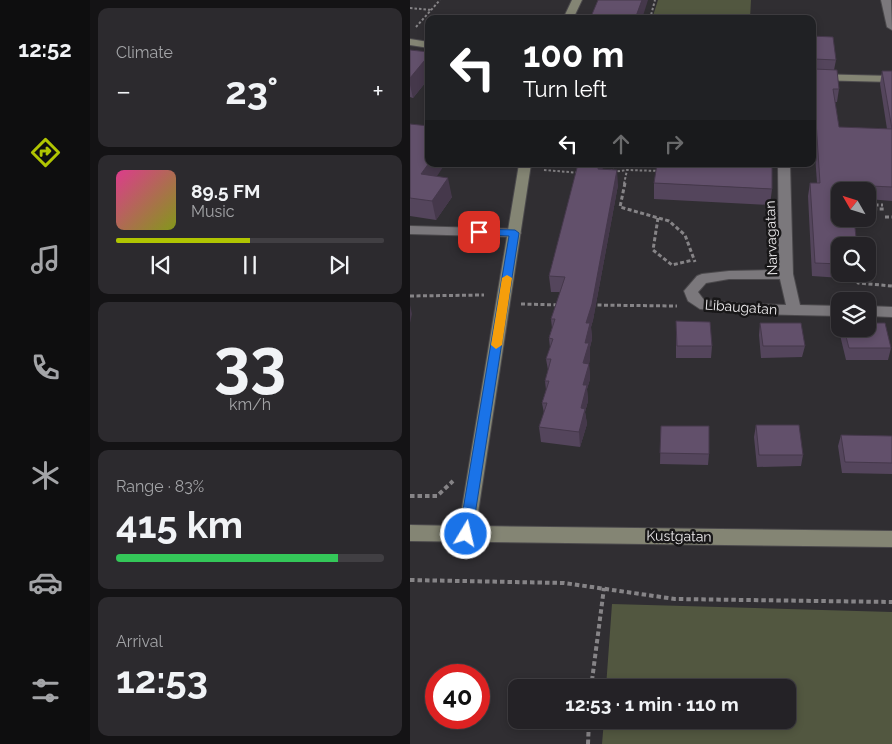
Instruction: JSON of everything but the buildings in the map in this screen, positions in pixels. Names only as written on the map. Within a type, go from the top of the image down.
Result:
[{"type":"street","points":[[570,15],[577,0]]},
{"type":"street","points":[[886,0],[892,27]]},
{"type":"street","points":[[410,42],[425,44]]},
{"type":"street","points":[[816,77],[892,79]]},
{"type":"street","points":[[466,534],[525,167]]},
{"type":"street","name":"Narvagatan","points":[[784,167],[786,274],[794,310]]},
{"type":"street","points":[[410,230],[515,233]]},
{"type":"street","name":"Libaugatan","points":[[786,274],[729,275],[702,279],[691,291],[693,298],[700,304],[831,311]]},
{"type":"street","points":[[876,311],[892,312]]},
{"type":"street","name":"Kustgatan","points":[[410,534],[892,539]]},
{"type":"path","points":[[427,15],[440,0]]},
{"type":"path","points":[[651,15],[655,0]]},
{"type":"path","points":[[410,8],[432,10]]},
{"type":"path","points":[[415,27],[425,17]]},
{"type":"path","points":[[533,167],[581,173]]},
{"type":"path","points":[[611,173],[613,167]]},
{"type":"path","points":[[628,170],[620,207],[669,221],[685,235],[693,260],[708,278]]},
{"type":"path","points":[[606,174],[628,170],[666,172]]},
{"type":"path","points":[[876,206],[883,207],[876,207]]},
{"type":"path","points":[[885,217],[892,217]]},
{"type":"path","points":[[658,218],[652,250],[672,265],[693,260]]},
{"type":"path","points":[[858,282],[892,286]]},
{"type":"path","points":[[410,296],[487,295]]},
{"type":"path","points":[[503,304],[570,305]]},
{"type":"path","points":[[588,305],[684,306],[700,304]]},
{"type":"path","points":[[410,580],[564,583],[674,599],[892,602]]},
{"type":"path","points":[[592,679],[604,588]]},
{"type":"path","points":[[588,744],[589,729]]},
{"type":"green space","points":[[658,0],[751,0],[750,15],[653,15]]},
{"type":"green space","points":[[612,604],[892,612],[892,744],[602,744],[603,729],[796,729],[796,679],[607,679]]},
{"type":"slow traffic","points":[[496,345],[507,278]]},
{"type":"route","points":[[466,534],[515,233],[479,232]]}]
